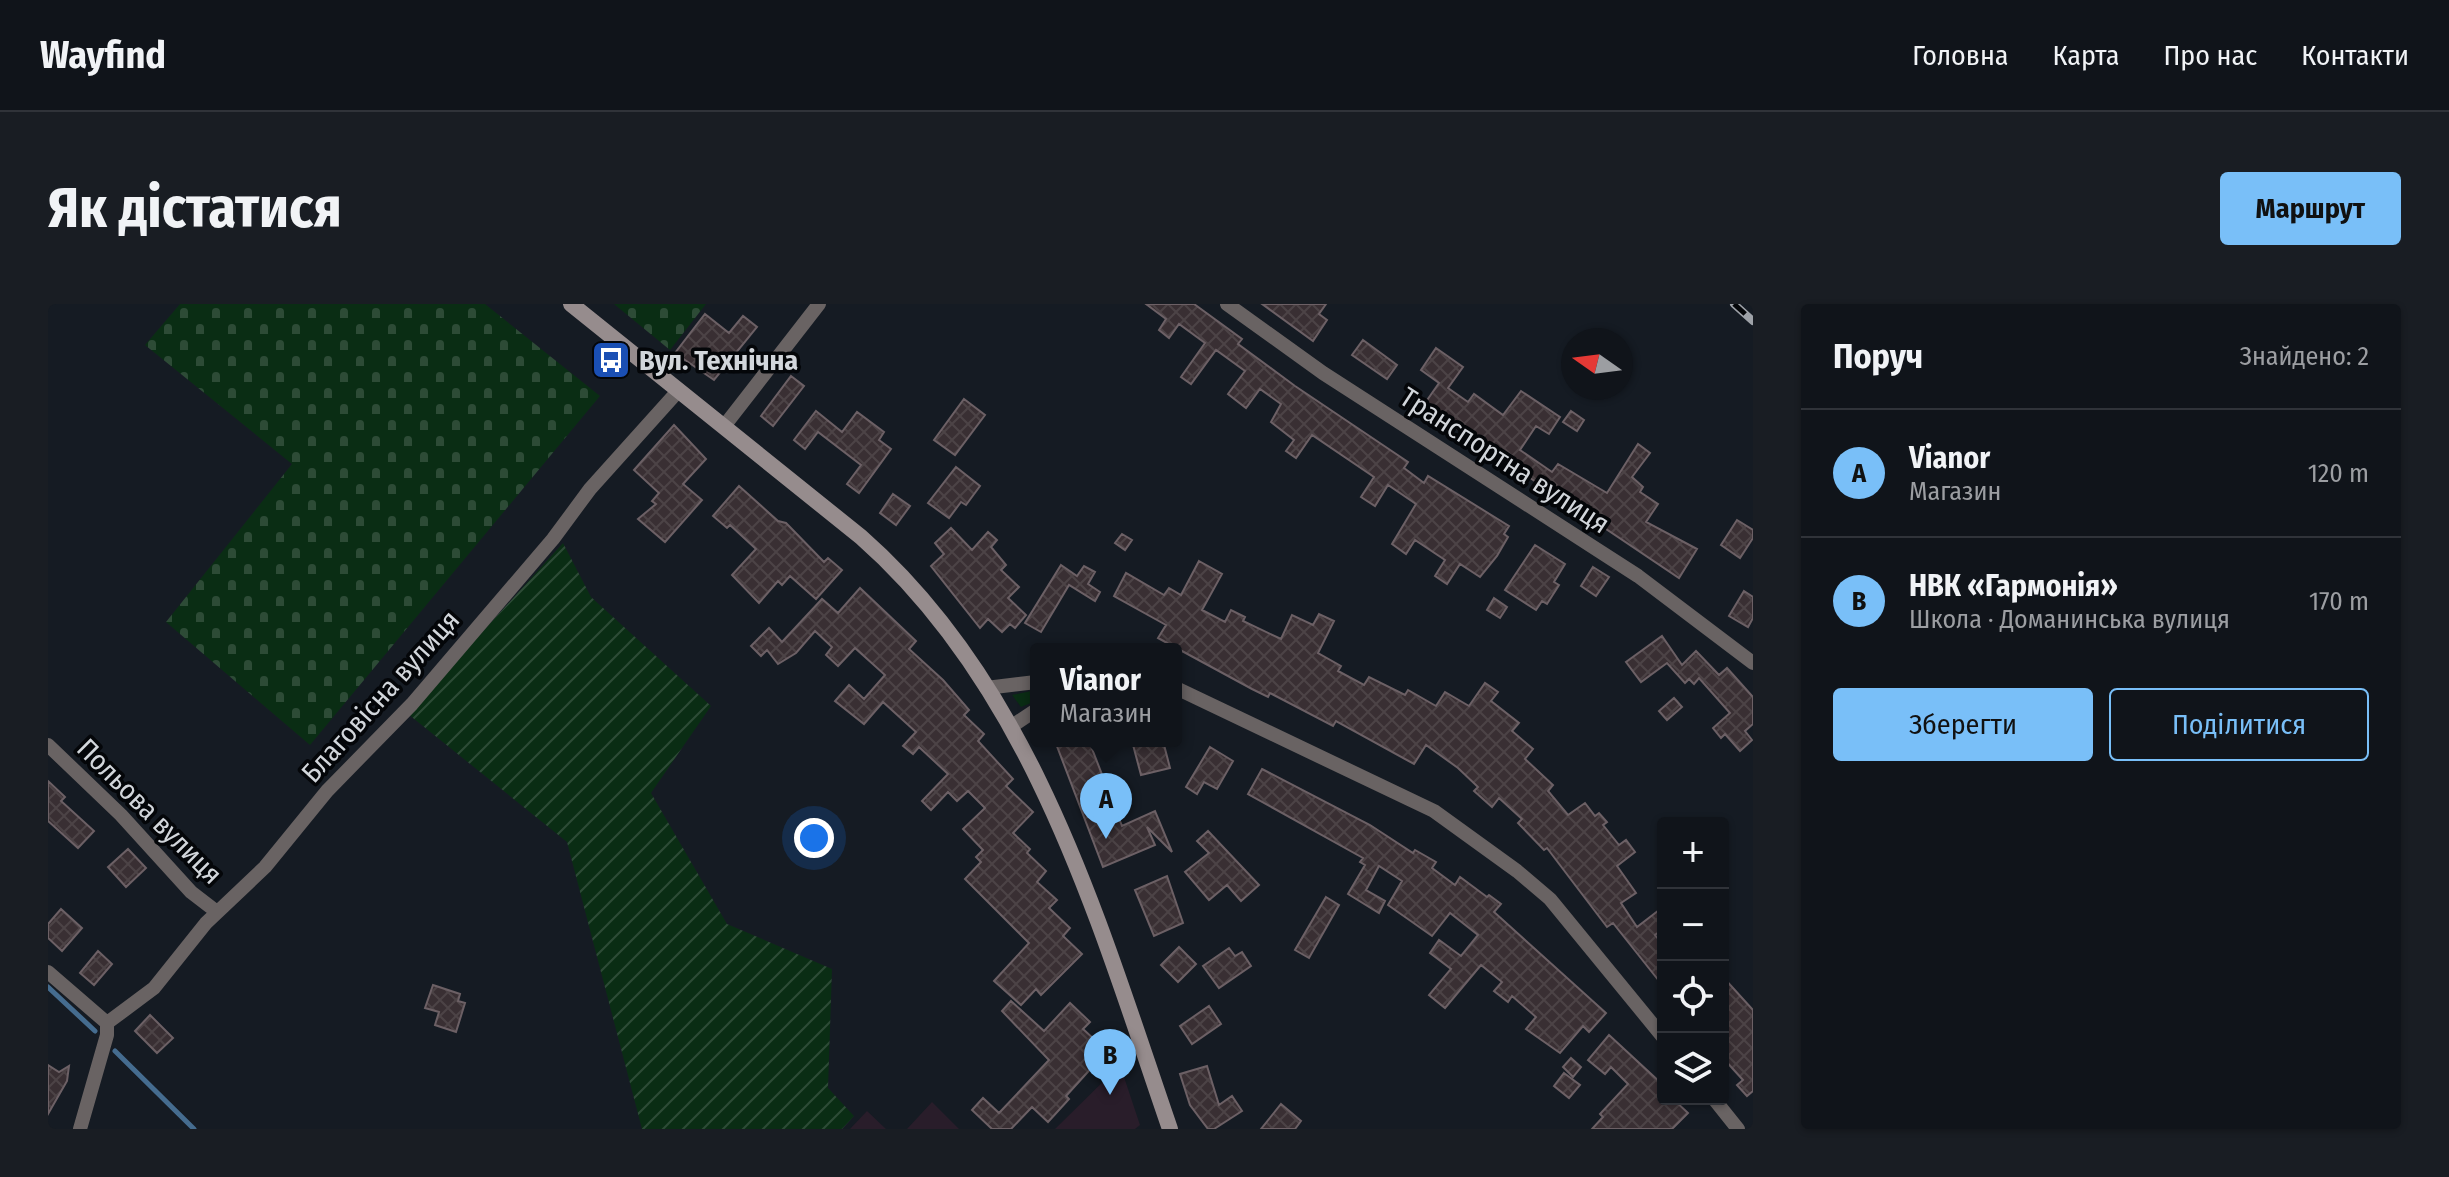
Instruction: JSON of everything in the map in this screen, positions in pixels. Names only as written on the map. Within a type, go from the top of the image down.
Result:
[{"type":"main road","points":[[571,304],[725,425],[885,558],[941,624],[1012,726],[1042,782],[1170,1129]]},
{"type":"street","points":[[725,425],[819,304]]},
{"type":"street","name":"Транспортна вулиця","points":[[1227,304],[1323,373],[1638,576],[1753,663]]},
{"type":"street","name":"Благовісна вулиця","points":[[107,1023],[154,988],[217,912],[244,891],[327,791],[412,704],[553,539],[590,489],[679,390]]},
{"type":"street","points":[[986,688],[1030,683]]},
{"type":"street","points":[[1182,691],[1434,811],[1550,899],[1660,1033]]},
{"type":"street","points":[[1012,726],[1030,714]]},
{"type":"street","name":"Польова вулиця","points":[[48,745],[121,815],[191,892],[217,912]]},
{"type":"street","points":[[48,972],[107,1023],[107,1035],[80,1129]]},
{"type":"street","points":[[1719,1105],[1738,1129]]},
{"type":"shaded area","points":[[1120,1065],[1140,1125],[1135,1129],[1055,1129]]},
{"type":"shaded area","points":[[932,1102],[959,1129],[907,1129]]},
{"type":"shaded area","points":[[867,1111],[886,1129],[850,1129]]},
{"type":"green space","points":[[180,304],[485,304],[600,396],[310,745],[166,622],[292,464],[145,345]]},
{"type":"green space","points":[[614,304],[706,304],[670,350]]},
{"type":"green space","points":[[563,543],[591,597],[711,706],[651,793],[727,924],[832,969],[828,1088],[854,1116],[842,1129],[642,1129],[567,842],[408,714]]},
{"type":"green space","points":[[1030,691],[1030,703],[1021,707],[1012,695]]},
{"type":"building","points":[[1146,304],[1194,304],[1242,339],[1238,344],[1408,462],[1404,468],[1424,483],[1428,476],[1509,526],[1504,534],[1508,537],[1497,556],[1480,577],[1460,564],[1447,584],[1435,576],[1445,560],[1415,540],[1406,554],[1392,544],[1416,504],[1388,485],[1375,506],[1361,497],[1374,477],[1312,435],[1296,458],[1286,451],[1294,440],[1271,422],[1281,404],[1260,389],[1246,408],[1228,394],[1245,371],[1216,350],[1191,384],[1181,377],[1205,343],[1179,324],[1169,338],[1159,330],[1166,319]]},
{"type":"building","points":[[1262,304],[1326,304],[1319,314],[1327,320],[1313,341]]},
{"type":"building","points":[[705,314],[729,333],[743,316],[757,327],[714,380],[675,353]]},
{"type":"building","points":[[1363,340],[1397,365],[1387,379],[1352,355]]},
{"type":"building","points":[[1436,348],[1463,367],[1448,388],[1468,402],[1474,394],[1503,415],[1521,391],[1560,417],[1549,434],[1536,426],[1520,450],[1552,472],[1558,464],[1607,493],[1638,444],[1650,453],[1632,477],[1643,487],[1640,492],[1658,504],[1646,522],[1697,549],[1679,578],[1423,406],[1439,383],[1421,370]]},
{"type":"building","points":[[791,376],[804,386],[773,426],[761,416]]},
{"type":"building","points":[[964,399],[985,415],[955,455],[934,440]]},
{"type":"building","points":[[816,411],[842,432],[857,412],[884,432],[879,440],[891,449],[859,493],[847,484],[861,465],[818,432],[805,449],[794,440]]},
{"type":"building","points":[[1571,411],[1584,420],[1577,431],[1563,422]]},
{"type":"building","points":[[674,425],[706,459],[683,484],[702,500],[665,542],[638,519],[656,504],[652,501],[659,493],[634,470]]},
{"type":"building","points":[[956,467],[980,486],[966,505],[961,502],[949,518],[928,503]]},
{"type":"building","points":[[739,486],[778,521],[786,523],[824,562],[828,558],[842,570],[816,599],[790,576],[782,585],[778,581],[759,603],[732,575],[756,549],[730,525],[727,528],[713,516]]},
{"type":"building","points":[[893,494],[910,506],[896,525],[880,513]]},
{"type":"building","points":[[1737,520],[1753,530],[1753,538],[1740,558],[1721,545]]},
{"type":"building","points":[[951,528],[972,550],[988,532],[997,540],[991,547],[1006,565],[1001,570],[1019,587],[1008,598],[1026,615],[1015,628],[1010,624],[1002,632],[988,619],[980,628],[931,566],[944,554],[935,543]]},
{"type":"building","points":[[1122,534],[1132,540],[1125,550],[1115,543]]},
{"type":"building","points":[[1535,545],[1565,564],[1554,582],[1559,585],[1547,604],[1542,601],[1536,610],[1505,590]]},
{"type":"building","points":[[1199,561],[1222,574],[1202,610],[1225,622],[1231,610],[1245,617],[1243,621],[1281,639],[1292,615],[1313,625],[1319,614],[1334,621],[1318,653],[1341,666],[1338,671],[1364,685],[1369,677],[1405,695],[1408,690],[1436,706],[1445,692],[1469,706],[1485,683],[1498,692],[1491,701],[1519,723],[1512,731],[1533,749],[1525,759],[1553,785],[1548,791],[1568,815],[1585,803],[1595,816],[1599,813],[1607,822],[1603,825],[1619,845],[1626,840],[1635,852],[1617,866],[1636,893],[1621,903],[1637,927],[1657,912],[1657,978],[1613,923],[1607,927],[1547,848],[1544,850],[1518,823],[1522,819],[1499,798],[1492,807],[1474,791],[1478,787],[1458,768],[1426,745],[1414,764],[1336,721],[1333,726],[1270,693],[1268,697],[1182,651],[1182,643],[1167,643],[1158,638],[1166,625],[1114,596],[1126,573],[1164,595],[1169,588],[1181,595]]},
{"type":"building","points":[[1061,565],[1077,576],[1084,566],[1095,572],[1088,584],[1100,592],[1095,601],[1069,585],[1041,632],[1025,623]]},
{"type":"building","points":[[1593,567],[1609,577],[1596,596],[1581,586]]},
{"type":"building","points":[[860,588],[916,641],[909,649],[943,680],[969,710],[964,715],[984,734],[978,741],[1013,779],[1006,786],[1033,812],[1013,833],[1030,849],[1027,853],[1046,871],[1037,882],[1057,900],[1049,908],[1070,928],[1063,936],[1082,954],[1041,995],[1036,989],[1021,1005],[994,981],[1029,943],[965,879],[981,862],[976,857],[983,850],[963,829],[985,808],[968,791],[957,801],[948,792],[931,810],[922,801],[948,774],[919,747],[913,754],[903,746],[916,732],[883,702],[864,724],[835,701],[849,685],[864,699],[885,675],[855,648],[838,666],[826,655],[832,647],[815,631],[796,653],[778,664],[767,650],[761,656],[751,646],[769,628],[782,642],[822,599],[838,613]]},
{"type":"building","points":[[1744,591],[1753,597],[1753,618],[1748,627],[1729,616]]},
{"type":"building","points":[[1494,598],[1507,607],[1500,618],[1487,610]]},
{"type":"building","points":[[1662,636],[1682,665],[1696,651],[1719,675],[1727,668],[1753,697],[1753,724],[1745,731],[1752,740],[1740,751],[1725,734],[1721,738],[1713,728],[1730,713],[1699,678],[1694,684],[1689,679],[1685,683],[1667,663],[1641,682],[1626,662]]},
{"type":"building","points":[[1674,698],[1682,707],[1667,720],[1659,711]]},
{"type":"building","points":[[1057,747],[1091,747],[1122,826],[1155,811],[1172,852],[1147,827],[1155,845],[1103,867]]},
{"type":"building","points":[[1134,747],[1165,747],[1170,768],[1141,775]]},
{"type":"building","points":[[1210,747],[1233,761],[1217,789],[1204,782],[1197,794],[1186,787]]},
{"type":"building","points":[[1262,769],[1370,825],[1413,853],[1415,850],[1436,862],[1432,868],[1455,885],[1460,877],[1487,897],[1489,895],[1501,904],[1494,912],[1606,1013],[1589,1032],[1583,1026],[1560,1053],[1526,1029],[1536,1017],[1512,996],[1508,1002],[1494,991],[1502,982],[1481,965],[1445,1008],[1429,995],[1451,969],[1430,953],[1439,940],[1461,956],[1478,935],[1450,913],[1432,936],[1388,905],[1402,881],[1379,866],[1366,890],[1385,901],[1379,913],[1348,894],[1365,865],[1360,862],[1363,858],[1248,794]]},
{"type":"building","points":[[48,781],[65,797],[61,801],[94,831],[78,848],[48,821]]},
{"type":"building","points":[[1208,831],[1259,885],[1241,901],[1227,885],[1209,900],[1185,872],[1209,853],[1197,841]]},
{"type":"building","points":[[128,849],[146,868],[126,887],[108,867]]},
{"type":"building","points":[[1167,876],[1183,923],[1154,936],[1135,890]]},
{"type":"building","points":[[1326,897],[1339,905],[1309,958],[1295,950]]},
{"type":"building","points":[[61,909],[82,928],[62,951],[48,938],[48,924]]},
{"type":"building","points":[[1179,947],[1196,964],[1178,982],[1161,965]]},
{"type":"building","points":[[1229,948],[1235,956],[1242,952],[1251,966],[1219,988],[1203,966]]},
{"type":"building","points":[[98,951],[112,964],[94,985],[80,973]]},
{"type":"building","points":[[1729,984],[1753,1010],[1753,1091],[1747,1096],[1737,1085],[1743,1080],[1729,1065]]},
{"type":"building","points":[[433,985],[460,994],[458,1001],[465,1003],[456,1032],[435,1025],[439,1012],[425,1008]]},
{"type":"building","points":[[1011,1001],[1044,1031],[1070,1003],[1090,1022],[1083,1029],[1110,1054],[1098,1067],[1095,1064],[1048,1122],[1032,1107],[1011,1129],[992,1129],[972,1110],[983,1098],[999,1113],[1049,1060],[1002,1011]]},
{"type":"building","points":[[1209,1006],[1221,1024],[1192,1044],[1180,1026]]},
{"type":"building","points":[[150,1015],[173,1038],[157,1053],[135,1031]]},
{"type":"building","points":[[1609,1035],[1657,1079],[1657,1105],[1679,1105],[1688,1113],[1672,1129],[1592,1129],[1603,1117],[1600,1114],[1628,1084],[1611,1067],[1605,1074],[1588,1060]]},
{"type":"building","points":[[1571,1058],[1581,1067],[1573,1077],[1563,1067]]},
{"type":"building","points":[[48,1065],[59,1072],[69,1066],[67,1081],[48,1114]]},
{"type":"building","points":[[1207,1066],[1219,1105],[1232,1096],[1242,1111],[1214,1129],[1208,1129],[1190,1105],[1180,1074]]},
{"type":"building","points":[[1564,1073],[1580,1085],[1569,1098],[1554,1086]]},
{"type":"building","points":[[1281,1104],[1301,1121],[1295,1129],[1261,1129]]},
{"type":"waterway","points":[[48,987],[95,1031]]},
{"type":"waterway","points":[[115,1051],[194,1129]]},
{"type":"railway","points":[[1734,304],[1753,321]]},
{"type":"place","name":"Вул. Технічна","points":[[611,360]]},
{"type":"place","name":"Vianor","points":[[1106,839]]},
{"type":"place","name":"НВК «Гармонія»","points":[[1110,1095]]}]
